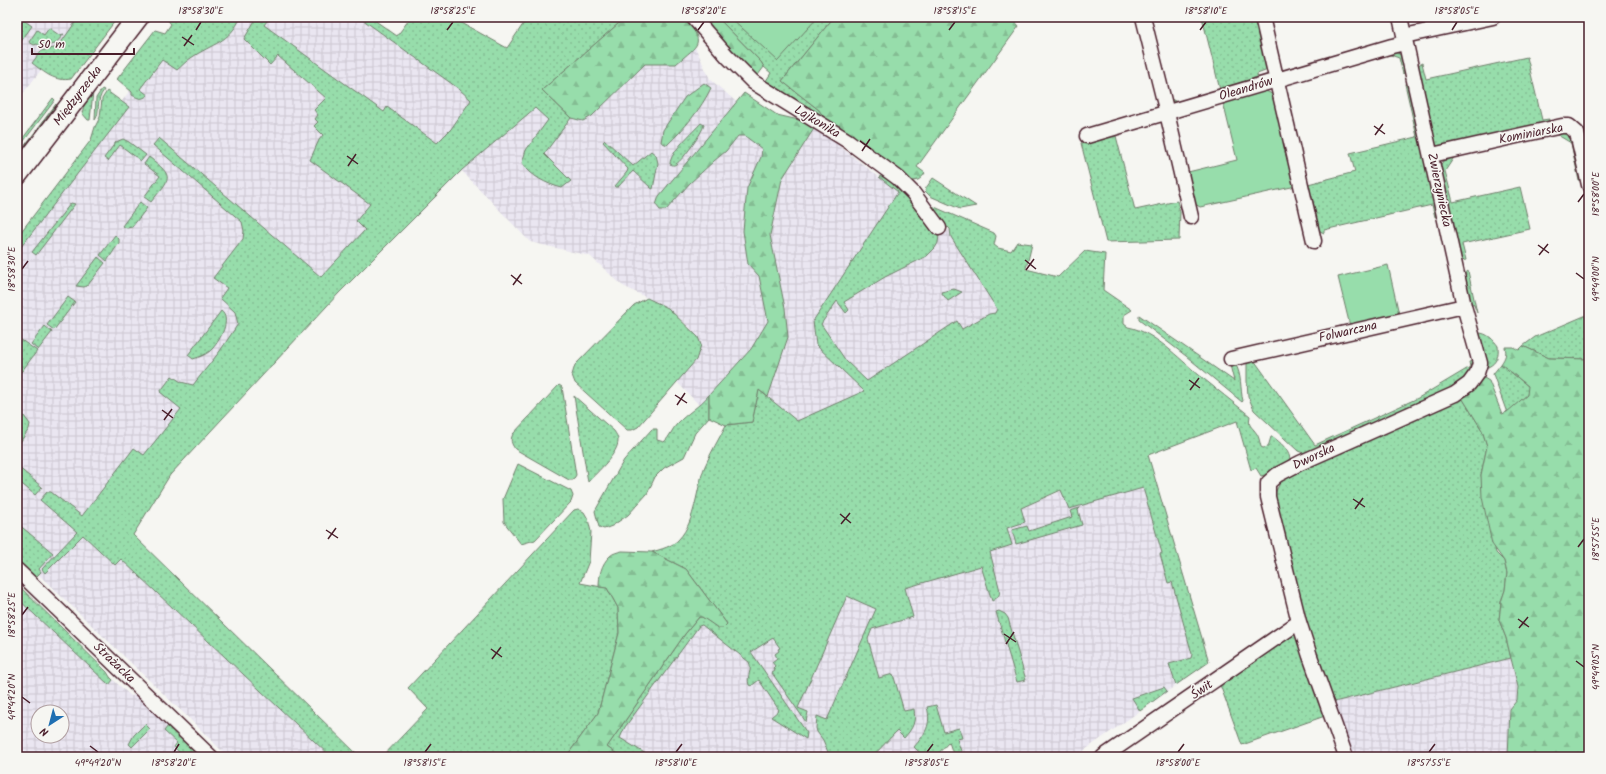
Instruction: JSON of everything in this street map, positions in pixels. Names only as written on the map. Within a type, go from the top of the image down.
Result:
[{"type":"main road","name":"Międzyrzecka","points":[[17,175],[138,17]]},
{"type":"street","name":"Lajkonika","points":[[693,17],[727,56],[753,82],[848,141],[898,178],[913,193],[939,228]]},
{"type":"street","points":[[1143,17],[1191,217]]},
{"type":"street","points":[[1262,17],[1314,241]]},
{"type":"street","name":"Zwierzyniecka","points":[[1400,17],[1432,155],[1464,306],[1480,363]]},
{"type":"street","name":"Oleandrów","points":[[1087,136],[1392,46],[1405,39],[1493,17]]},
{"type":"street","name":"Kominiarska","points":[[1432,155],[1562,126],[1569,126],[1577,133],[1589,185]]},
{"type":"street","name":"Folwarczna","points":[[1231,359],[1464,306]]},
{"type":"street","name":"Dworska","points":[[1299,622],[1268,497],[1268,483],[1277,475],[1295,466],[1455,394],[1469,384],[1477,374],[1480,363]]},
{"type":"street","name":"Strażacka","points":[[17,570],[211,757]]},
{"type":"street","points":[[1299,622],[1346,757]]},
{"type":"street","name":"Świt","points":[[1103,757],[1299,622]]},
{"type":"shaded area","points":[[17,17],[105,17],[51,77],[41,70],[17,101]]},
{"type":"shaded area","points":[[186,17],[370,17],[486,102],[672,23],[695,47],[710,79],[742,107],[795,134],[756,254],[768,321],[751,349],[700,406],[677,382],[696,360],[698,337],[692,330],[668,308],[623,286],[590,256],[530,242],[462,171],[339,293],[86,526],[331,757],[228,757],[17,552],[17,239]]},
{"type":"shaded area","points":[[815,127],[898,192],[939,238],[950,229],[1024,314],[1021,508],[1147,455],[1209,662],[1075,757],[954,757],[949,742],[935,757],[601,757],[615,735],[752,422],[785,308],[770,235],[782,179]]},
{"type":"shaded area","points":[[17,587],[110,677],[131,696],[136,695],[200,757],[17,757]]},
{"type":"shaded area","points":[[1511,658],[1518,687],[1517,700],[1510,709],[1508,757],[1349,757],[1330,703]]},
{"type":"green space","points":[[17,17],[32,26],[17,47]]},
{"type":"green space","points":[[79,17],[118,17],[71,79],[65,80],[50,76],[32,63],[41,51],[54,48],[60,44]]},
{"type":"green space","points":[[165,17],[241,17],[231,32],[220,42],[189,59],[177,70],[162,60],[140,89],[148,95],[144,98],[139,98],[132,95],[132,92],[117,79],[155,30],[165,33],[171,24]]},
{"type":"green space","points":[[257,17],[270,17],[264,25],[384,112],[387,107],[437,143],[451,129],[471,100],[459,89],[359,17],[370,17],[397,36],[411,17],[451,17],[507,48],[528,17],[626,17],[542,90],[571,118],[544,154],[571,181],[562,188],[550,184],[534,176],[522,163],[526,150],[548,120],[535,108],[462,170],[339,293],[170,475],[133,535],[360,757],[331,757],[121,559],[115,565],[83,535],[45,573],[42,569],[77,532],[40,500],[47,492],[51,492],[82,516],[134,448],[144,455],[181,409],[160,392],[172,376],[181,382],[193,385],[220,351],[238,324],[235,312],[220,298],[227,288],[213,278],[243,239],[244,231],[242,222],[153,145],[159,138],[321,277],[365,230],[356,221],[370,204],[310,160],[319,140],[323,135],[314,126],[318,122],[315,119],[318,115],[314,110],[326,98],[278,56],[270,65],[244,39]]},
{"type":"green space","points":[[626,17],[685,17],[695,33],[697,43],[690,52],[676,64],[645,64],[592,116],[583,121],[571,118],[542,90]]},
{"type":"green space","points":[[699,17],[717,17],[761,62],[764,67],[755,79]]},
{"type":"green space","points":[[717,17],[834,17],[782,81],[819,110],[830,126],[764,84],[771,73]]},
{"type":"green space","points":[[730,17],[818,17],[778,61]]},
{"type":"green space","points":[[834,17],[1011,17],[1019,26],[917,167],[925,173],[920,179],[914,181],[909,180],[830,126],[819,110],[782,81]]},
{"type":"green space","points":[[1202,17],[1258,17],[1268,70],[1257,74],[1258,83],[1177,106],[1169,101],[1169,98],[1179,103],[1220,90]]},
{"type":"green space","points":[[49,28],[59,35],[64,34],[55,44],[42,47],[29,42],[37,30],[44,35]]},
{"type":"green space","points":[[1394,51],[1401,56],[1404,61],[1406,70],[1403,74],[1399,58],[1385,53]]},
{"type":"green space","points":[[1527,57],[1542,120],[1549,119],[1548,123],[1438,148],[1436,146],[1416,66],[1422,63],[1426,79]]},
{"type":"green space","points":[[704,83],[711,88],[697,111],[667,145],[661,142],[663,130],[685,97]]},
{"type":"green space","points":[[1405,84],[1411,87],[1440,215],[1435,217],[1432,205],[1324,230],[1324,233],[1318,230],[1311,208],[1314,206],[1311,196],[1308,195],[1301,157],[1308,184],[1355,172],[1350,153],[1417,137]]},
{"type":"green space","points":[[102,89],[104,90],[101,94],[98,114],[95,120],[96,98]]},
{"type":"green space","points":[[1264,90],[1274,95],[1296,186],[1200,207],[1195,204],[1188,172],[1237,160],[1223,102]]},
{"type":"green space","points":[[107,91],[129,107],[17,252],[17,237],[91,140],[100,117],[102,99]]},
{"type":"green space","points":[[93,92],[90,120],[88,120],[82,113],[85,102]]},
{"type":"green space","points":[[744,93],[777,115],[803,121],[815,127],[782,179],[770,235],[785,308],[788,337],[768,397],[759,390],[752,422],[726,425],[709,417],[709,395],[751,349],[768,321],[759,276],[748,264],[743,231],[747,188],[761,157],[762,149],[745,136],[738,136],[726,151],[690,183],[666,210],[660,210],[656,205],[659,196]]},
{"type":"green space","points":[[53,98],[55,100],[17,150],[17,146]]},
{"type":"green space","points":[[56,104],[57,108],[17,161],[17,156]]},
{"type":"green space","points":[[701,123],[704,125],[703,129],[687,152],[679,162],[674,165],[670,164],[671,159],[678,148]]},
{"type":"green space","points":[[1561,131],[1572,140],[1581,179],[1579,181],[1571,143],[1556,134]]},
{"type":"green space","points":[[1115,134],[1135,210],[1177,201],[1180,212],[1179,240],[1106,242],[1081,143]]},
{"type":"green space","points":[[123,139],[146,155],[141,161],[120,145],[108,161],[104,158],[116,142]]},
{"type":"green space","points":[[605,140],[633,166],[651,151],[656,155],[658,163],[653,189],[633,171],[618,187],[615,187],[628,169],[603,142]]},
{"type":"green space","points":[[1455,156],[1445,171],[1453,202],[1520,187],[1530,229],[1462,244],[1466,260],[1461,261],[1440,166],[1445,158]]},
{"type":"green space","points":[[149,157],[167,174],[166,183],[151,202],[144,197],[160,176],[144,164]]},
{"type":"green space","points":[[886,174],[902,186],[939,235],[938,243],[927,256],[885,277],[844,302],[849,310],[846,313],[837,301],[821,324],[846,361],[867,381],[957,321],[962,329],[989,314],[995,313],[997,309],[951,237],[950,229],[948,227],[945,229],[930,205],[994,233],[996,236],[994,245],[998,248],[1011,251],[1017,242],[1032,244],[1026,269],[1058,277],[1085,251],[1105,254],[1103,290],[1132,310],[1124,315],[1124,324],[1128,327],[1148,334],[1166,346],[1250,416],[1250,426],[1258,435],[1261,447],[1268,447],[1271,437],[1273,437],[1289,454],[1290,458],[1281,467],[1273,472],[1261,476],[1256,468],[1251,470],[1237,421],[1148,455],[1209,662],[1176,685],[1169,664],[1191,658],[1192,654],[1172,582],[1168,583],[1160,554],[1162,553],[1143,488],[1069,509],[1061,490],[1021,508],[1025,522],[1007,528],[1012,545],[990,552],[1000,589],[998,597],[994,600],[992,601],[981,566],[905,588],[913,617],[872,629],[868,639],[879,678],[893,674],[904,711],[914,709],[915,718],[913,725],[904,738],[897,731],[872,757],[830,757],[823,740],[817,732],[817,716],[827,720],[876,609],[847,596],[798,708],[808,712],[806,722],[772,673],[775,671],[773,668],[775,666],[772,662],[777,658],[775,654],[780,648],[773,638],[751,652],[807,733],[806,739],[771,717],[779,710],[759,680],[751,686],[749,685],[749,662],[702,625],[699,626],[625,727],[620,738],[651,757],[621,757],[607,747],[685,634],[699,617],[702,617],[718,627],[727,624],[686,569],[652,552],[673,544],[685,532],[692,514],[705,466],[726,425],[752,422],[759,390],[797,421],[864,391],[816,345],[813,321],[898,192],[879,177]]},
{"type":"green space","points":[[933,178],[976,206],[960,209],[930,196],[925,191]]},
{"type":"green space","points":[[140,202],[147,208],[132,227],[127,228],[122,226]]},
{"type":"green space","points":[[71,203],[75,204],[36,255],[32,252]]},
{"type":"green space","points":[[115,235],[119,239],[119,243],[107,261],[100,255]]},
{"type":"green space","points":[[98,257],[105,263],[88,285],[84,287],[76,286]]},
{"type":"green space","points":[[1388,265],[1399,314],[1350,326],[1338,277]]},
{"type":"green space","points":[[1468,271],[1477,313],[1474,305],[1468,297],[1465,287],[1464,275]]},
{"type":"green space","points":[[954,289],[962,292],[948,301],[941,292]]},
{"type":"green space","points":[[68,297],[75,302],[54,330],[47,325]]},
{"type":"green space","points":[[647,298],[668,308],[698,337],[701,345],[696,360],[638,427],[632,430],[627,430],[575,383],[572,375],[575,365],[634,305]]},
{"type":"green space","points":[[221,311],[224,315],[225,324],[219,340],[209,352],[193,359],[188,355]]},
{"type":"green space","points":[[1589,314],[1589,359],[1549,358],[1523,346],[1535,337]]},
{"type":"green space","points":[[1139,315],[1234,381],[1230,365],[1235,364],[1239,372],[1243,401],[1242,402],[1139,320]]},
{"type":"green space","points":[[45,326],[52,332],[38,350],[31,344]]},
{"type":"green space","points":[[1479,333],[1490,337],[1498,346],[1497,358],[1494,363],[1488,367],[1486,367],[1482,359]]},
{"type":"green space","points":[[17,337],[37,351],[22,371],[17,374]]},
{"type":"green space","points":[[1523,346],[1549,358],[1589,359],[1589,757],[1508,757],[1510,709],[1517,700],[1518,687],[1506,638],[1499,620],[1507,573],[1504,561],[1492,544],[1482,497],[1481,475],[1487,446],[1482,430],[1461,396],[1478,380],[1484,378],[1489,381],[1502,414],[1507,412],[1527,395],[1528,386],[1501,364],[1504,360],[1506,352],[1505,347],[1513,347],[1519,350]]},
{"type":"green space","points":[[1254,360],[1315,445],[1418,398],[1470,367],[1469,362],[1474,361],[1474,365],[1464,382],[1306,454],[1298,451],[1254,410],[1248,396],[1247,363]]},
{"type":"green space","points":[[1501,364],[1529,387],[1527,395],[1507,413],[1493,374]]},
{"type":"green space","points":[[559,385],[562,387],[576,475],[573,480],[569,480],[515,449],[511,442],[513,434]]},
{"type":"green space","points":[[709,395],[709,417],[695,433],[684,457],[664,468],[655,477],[647,494],[628,515],[612,526],[604,529],[599,527],[595,511],[624,460],[652,429],[657,429],[657,440],[664,442],[677,424]]},
{"type":"green space","points":[[574,396],[614,431],[618,439],[615,451],[602,468],[588,482]]},
{"type":"green space","points":[[1461,396],[1482,430],[1487,446],[1481,475],[1496,553],[1504,561],[1507,573],[1499,620],[1506,638],[1511,658],[1330,703],[1314,654],[1274,495],[1282,479],[1290,473]]},
{"type":"green space","points":[[24,416],[30,424],[29,429],[17,447],[17,417]]},
{"type":"green space","points":[[518,464],[571,491],[573,496],[571,502],[535,540],[521,544],[504,522],[503,499]]},
{"type":"green space","points":[[17,466],[42,487],[35,495],[17,480]]},
{"type":"green space","points":[[1080,508],[1078,510],[1082,525],[1016,544],[1012,530],[1027,526],[1029,531],[1072,517],[1070,511]]},
{"type":"green space","points":[[578,509],[584,512],[588,519],[591,532],[589,561],[580,583],[607,588],[618,608],[619,633],[598,713],[566,757],[382,757],[428,709],[408,688],[574,510]]},
{"type":"green space","points":[[17,523],[53,553],[39,569],[41,572],[35,578],[17,560]]},
{"type":"green space","points":[[622,551],[652,552],[686,569],[727,624],[723,628],[718,628],[702,617],[699,617],[685,634],[607,747],[621,757],[566,757],[598,713],[619,633],[618,608],[607,588],[599,587],[599,579],[601,570],[607,559],[613,554]]},
{"type":"green space","points":[[17,584],[107,672],[113,680],[109,685],[17,598]]},
{"type":"green space","points":[[999,611],[1005,614],[1008,618],[1026,680],[1017,682],[996,612]]},
{"type":"green space","points":[[1292,633],[1297,635],[1325,716],[1242,745],[1219,682]]},
{"type":"green space","points":[[1164,687],[1167,691],[1140,711],[1132,698]]},
{"type":"green space","points":[[936,705],[944,732],[959,728],[962,738],[957,739],[963,757],[954,757],[949,742],[935,757],[919,757],[921,754],[914,747],[921,738],[928,724],[929,719],[927,707]]},
{"type":"green space","points":[[153,709],[203,757],[184,757],[174,747],[177,743],[164,731],[168,726],[152,710]]},
{"type":"green space","points":[[145,724],[150,729],[132,747],[129,744],[134,735]]}]
